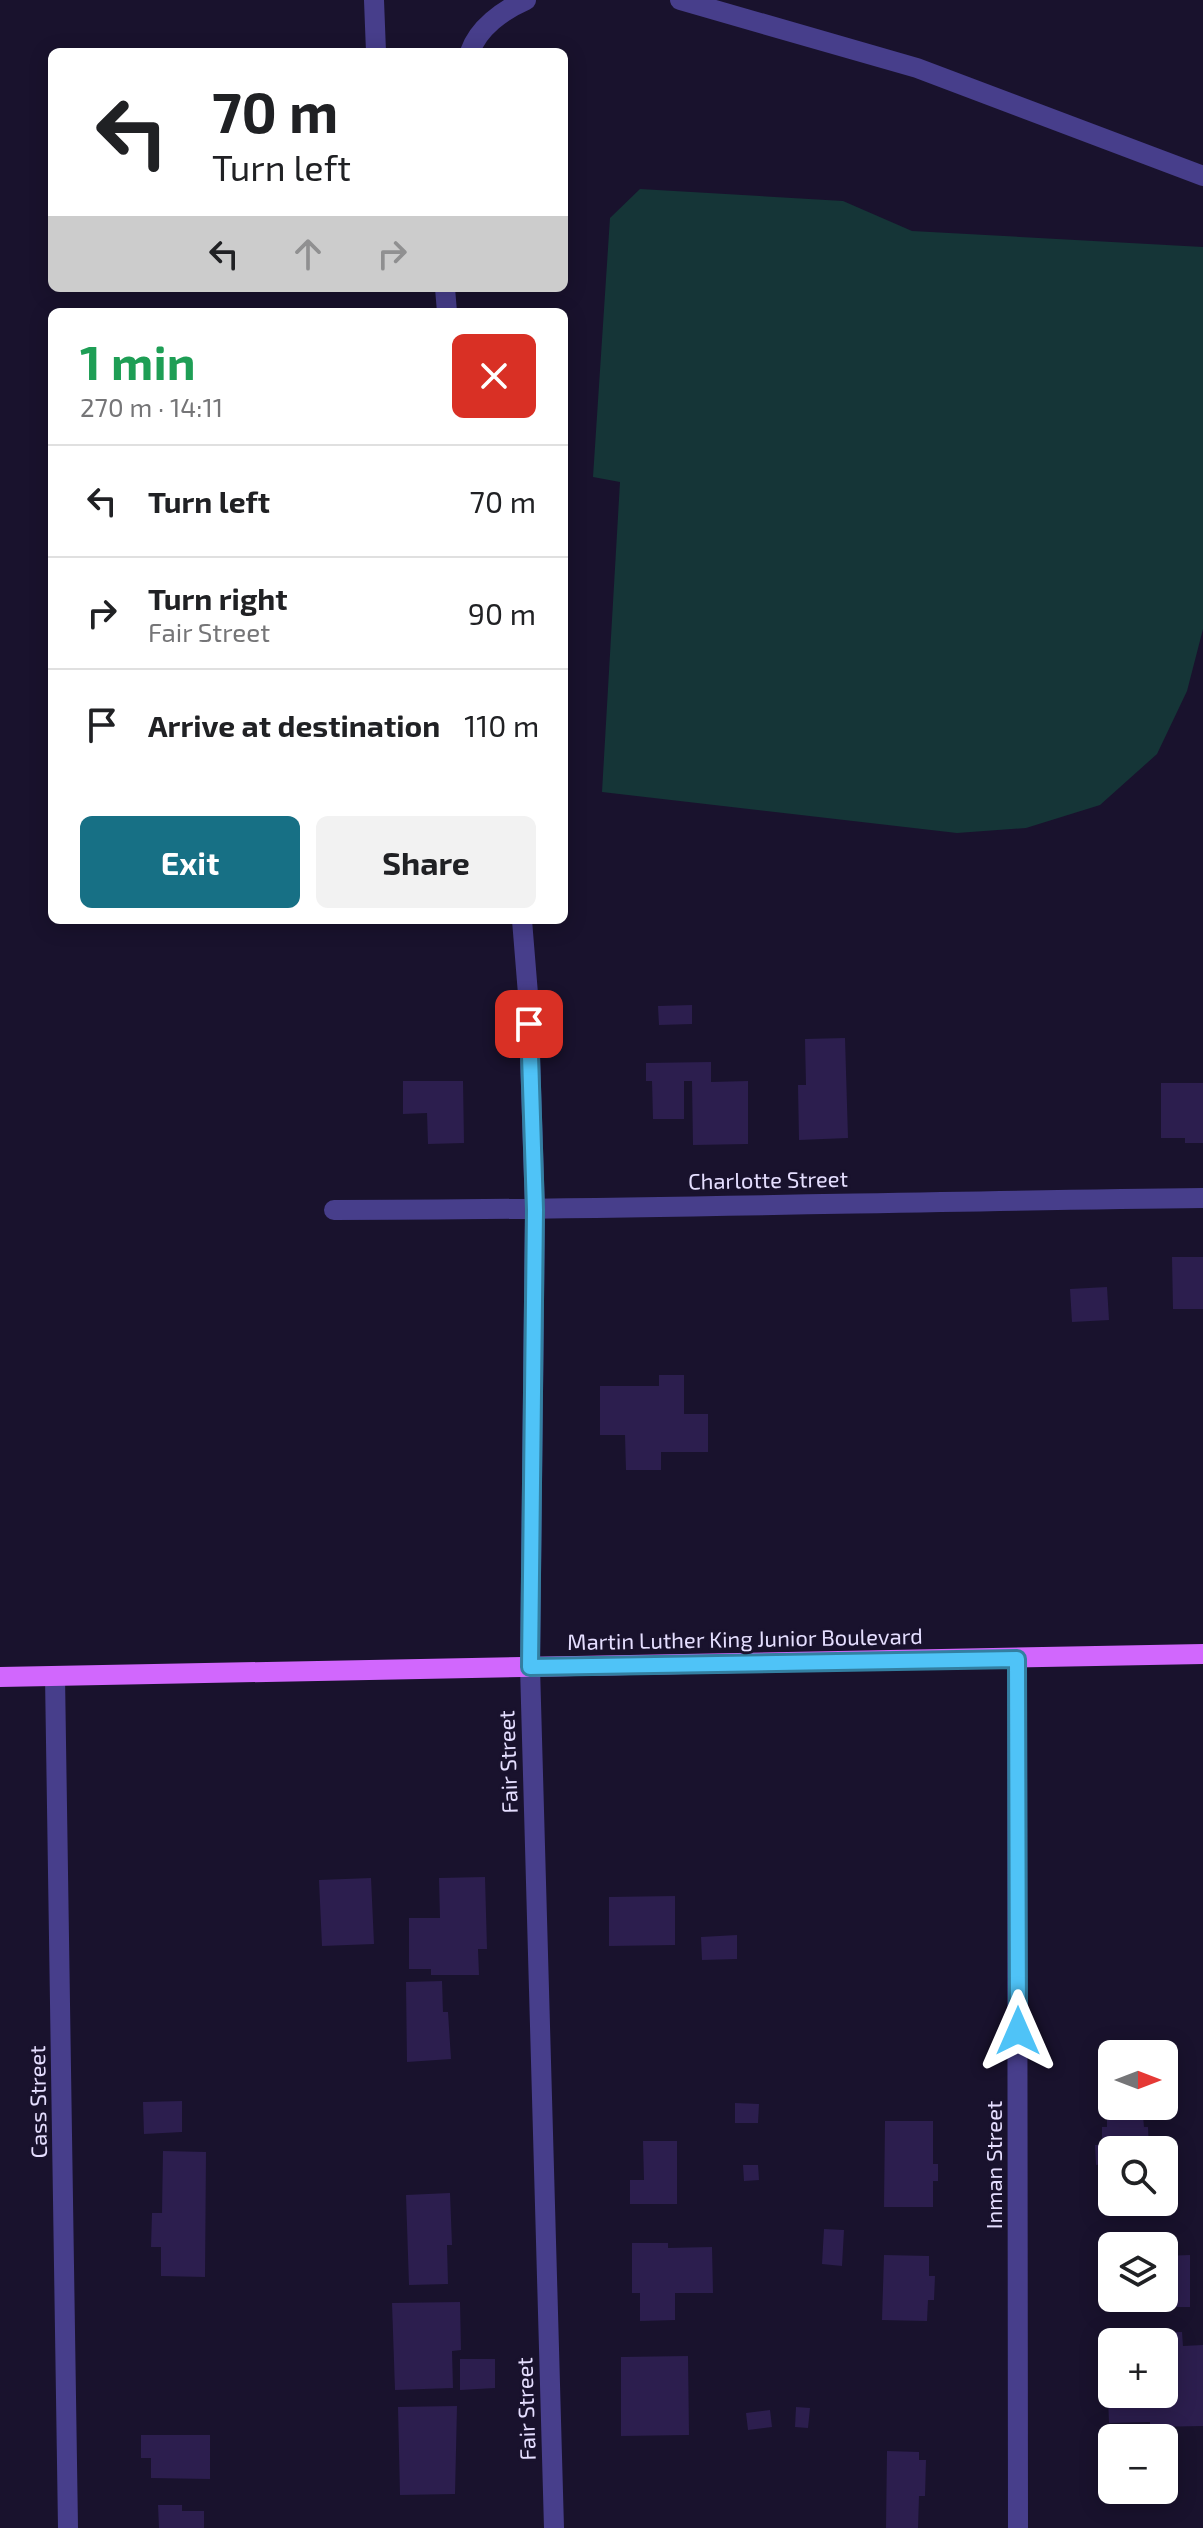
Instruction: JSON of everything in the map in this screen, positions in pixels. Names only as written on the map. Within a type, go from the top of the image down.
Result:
[{"type":"main road","name":"Martin Luther King Junior Boulevard","points":[[0,1677],[1203,1654]]},
{"type":"street","points":[[374,0],[376,48]]},
{"type":"street","points":[[471,48],[493,21],[512,6],[526,0]]},
{"type":"street","points":[[680,0],[917,68],[1203,176]]},
{"type":"street","name":"Fair Street","points":[[522,924],[528,994],[535,1210],[530,1667],[554,2528]]},
{"type":"street","name":"Charlotte Street","points":[[334,1210],[535,1210],[1203,1198]]},
{"type":"street","name":"Inman Street","points":[[1017,1659],[1018,2528]]},
{"type":"street","name":"Cass Street","points":[[55,1676],[68,2528]]},
{"type":"green space","points":[[640,189],[843,201],[912,231],[1203,247],[1203,629],[1187,691],[1157,754],[1100,805],[1026,828],[957,833],[602,792],[620,482],[593,477],[610,218]]},
{"type":"building","points":[[692,1005],[692,1024],[659,1025],[658,1006]]},
{"type":"building","points":[[845,1038],[848,1138],[799,1140],[798,1085],[806,1085],[805,1039]]},
{"type":"building","points":[[711,1062],[711,1082],[748,1081],[748,1144],[693,1145],[692,1081],[684,1081],[684,1119],[653,1119],[652,1081],[646,1081],[646,1063]]},
{"type":"building","points":[[403,1081],[463,1081],[464,1143],[428,1144],[427,1113],[403,1114]]},
{"type":"building","points":[[1161,1083],[1203,1083],[1203,1143],[1185,1143],[1185,1138],[1161,1138]]},
{"type":"building","points":[[1172,1257],[1203,1257],[1203,1309],[1173,1309]]},
{"type":"building","points":[[1107,1287],[1109,1320],[1072,1322],[1070,1289]]},
{"type":"building","points":[[659,1375],[684,1375],[684,1414],[708,1414],[708,1452],[661,1452],[661,1470],[626,1470],[625,1435],[600,1435],[600,1386],[659,1386]]},
{"type":"building","points":[[485,1877],[487,1949],[478,1949],[479,1975],[431,1975],[431,1969],[409,1969],[409,1918],[440,1918],[439,1878]]},
{"type":"building","points":[[371,1878],[374,1944],[322,1946],[319,1880]]},
{"type":"building","points":[[675,1896],[675,1945],[609,1946],[609,1897]]},
{"type":"building","points":[[737,1935],[737,1959],[702,1960],[701,1937]]},
{"type":"building","points":[[442,1981],[443,2012],[448,2012],[451,2059],[407,2062],[406,1982]]},
{"type":"building","points":[[182,2101],[182,2132],[144,2134],[143,2102]]},
{"type":"building","points":[[735,2103],[759,2104],[758,2123],[735,2123]]},
{"type":"building","points":[[1107,2120],[1143,2120],[1148,2136],[1102,2136],[1102,2127],[1107,2127]]},
{"type":"building","points":[[885,2121],[933,2121],[933,2164],[938,2164],[938,2181],[933,2181],[933,2207],[884,2207]]},
{"type":"building","points":[[643,2141],[677,2141],[677,2204],[630,2204],[630,2180],[644,2180]]},
{"type":"building","points":[[1095,2145],[1098,2145],[1096,2165]]},
{"type":"building","points":[[163,2151],[206,2152],[205,2277],[161,2276],[161,2247],[151,2247],[152,2213],[162,2213]]},
{"type":"building","points":[[743,2165],[758,2165],[759,2180],[744,2181]]},
{"type":"building","points":[[450,2193],[452,2245],[447,2245],[448,2284],[409,2285],[406,2195]]},
{"type":"building","points":[[824,2229],[844,2230],[842,2266],[822,2264]]},
{"type":"building","points":[[632,2243],[668,2243],[668,2248],[712,2247],[713,2293],[675,2293],[675,2320],[640,2321],[640,2293],[632,2293]]},
{"type":"building","points":[[884,2255],[929,2256],[929,2276],[935,2276],[934,2300],[928,2300],[927,2321],[882,2320]]},
{"type":"building","points":[[1178,2255],[1190,2255],[1190,2307],[1178,2307]]},
{"type":"building","points":[[460,2302],[461,2350],[452,2351],[453,2388],[395,2390],[392,2303]]},
{"type":"building","points":[[1178,2332],[1182,2332],[1183,2346],[1203,2345],[1203,2426],[1109,2423],[1108,2408],[1178,2408]]},
{"type":"building","points":[[688,2356],[689,2435],[621,2436],[621,2357]]},
{"type":"building","points":[[460,2359],[495,2359],[495,2388],[460,2390]]},
{"type":"building","points":[[457,2406],[455,2494],[400,2495],[398,2407]]},
{"type":"building","points":[[796,2407],[810,2408],[808,2428],[795,2427]]},
{"type":"building","points":[[770,2410],[772,2427],[748,2430],[746,2413]]},
{"type":"building","points":[[141,2435],[210,2435],[210,2479],[151,2478],[151,2458],[141,2458]]},
{"type":"building","points":[[887,2451],[919,2452],[919,2460],[926,2460],[925,2496],[919,2496],[918,2528],[886,2528]]},
{"type":"building","points":[[158,2505],[182,2505],[182,2511],[204,2511],[204,2528],[159,2528]]},
{"type":"route","points":[[529,1024],[535,1210],[530,1667],[1017,1659],[1018,2031]]}]
